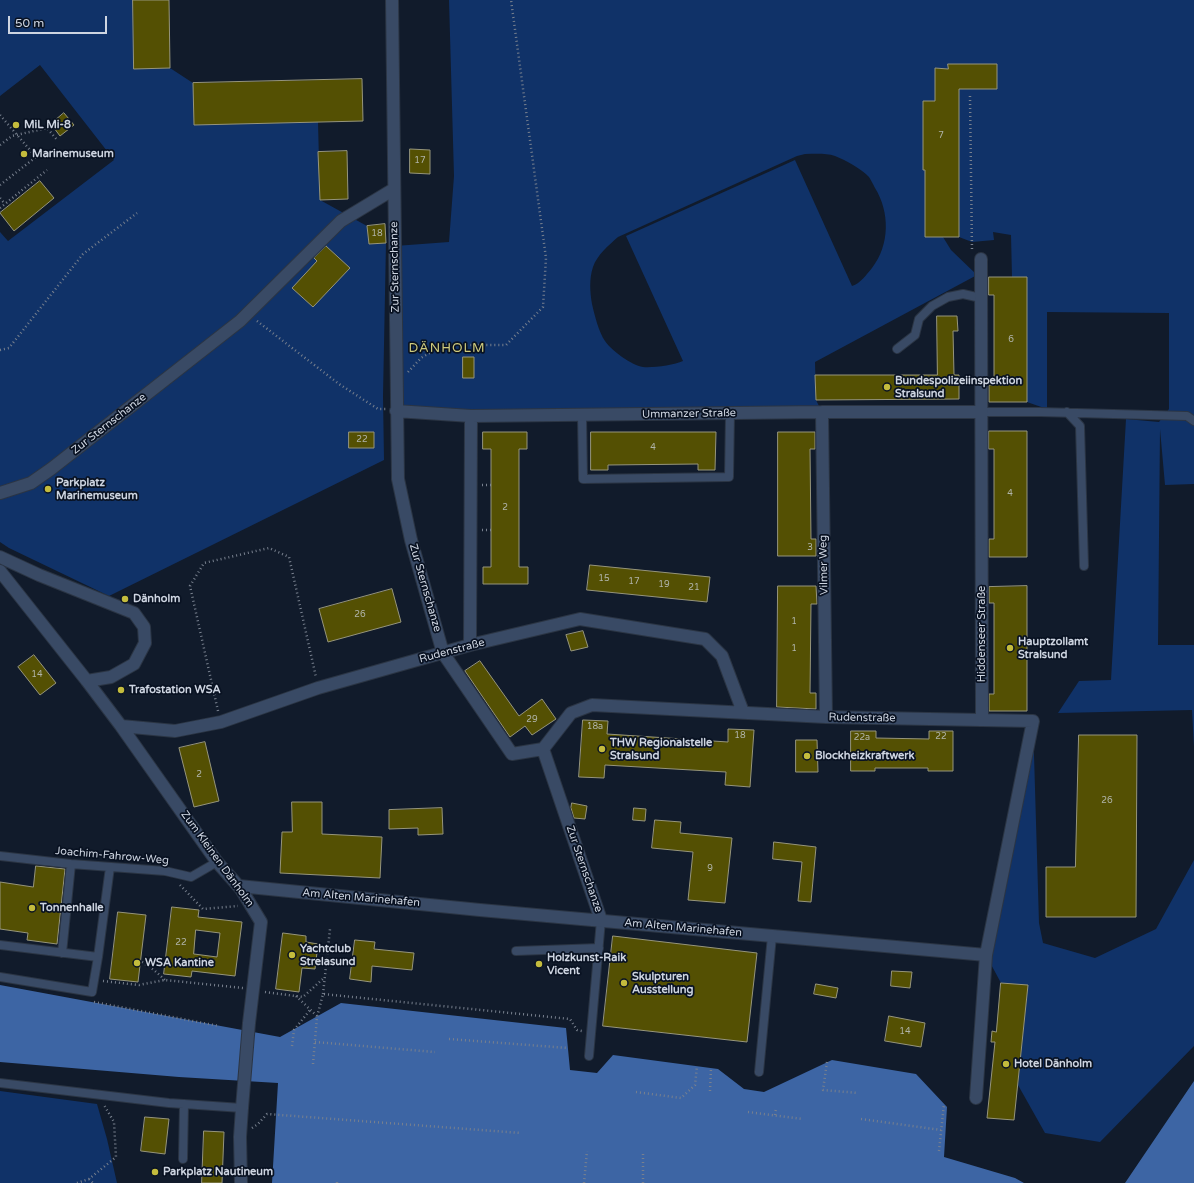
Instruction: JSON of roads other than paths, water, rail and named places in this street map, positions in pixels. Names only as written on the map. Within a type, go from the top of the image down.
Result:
[{"type":"street","name":"Zur Sternschanze","points":[[392,0],[398,479],[411,540],[443,653],[512,754],[542,749],[601,920]]},
{"type":"street","name":"Zur Sternschanze","points":[[0,493],[31,482],[51,469],[240,321],[341,221],[394,189]]},
{"type":"street","name":"Hiddenseer Straße","points":[[981,259],[982,720]]},
{"type":"street","name":"Ummanzer Straße","points":[[396,410],[470,416],[822,412],[982,412]]},
{"type":"street","name":"Vilmer Weg","points":[[822,412],[826,717]]},
{"type":"street","points":[[470,416],[470,645]]},
{"type":"street","points":[[0,557],[39,575],[134,613],[144,627],[145,643],[134,664],[111,677],[87,681]]},
{"type":"street","name":"Zum Kleinen Dänholm","points":[[0,571],[121,726],[217,862],[239,886],[261,922],[249,1023],[242,1108],[240,1137],[241,1183]]},
{"type":"street","name":"Rudenstraße","points":[[121,726],[175,731],[221,722],[318,688],[470,645],[580,619],[705,639],[722,656],[743,712]]},
{"type":"street","name":"Rudenstraße","points":[[542,749],[571,713],[592,705],[826,717],[982,720]]},
{"type":"street","points":[[976,1098],[986,955],[1033,721],[982,720]]},
{"type":"street","name":"Am Alten Marinehafen","points":[[239,886],[333,896],[986,955]]},
{"type":"lane","points":[[897,349],[915,335],[919,319],[932,306],[948,297],[963,294],[982,298]]},
{"type":"lane","points":[[982,412],[1067,412],[1187,416],[1194,421]]},
{"type":"lane","points":[[1067,412],[1080,426],[1084,566]]},
{"type":"lane","points":[[582,415],[584,479],[729,477],[730,414]]},
{"type":"lane","name":"Joachim-Fahrow-Weg","points":[[0,856],[71,864],[165,871],[191,877],[217,862]]},
{"type":"lane","points":[[62,953],[71,864]]},
{"type":"lane","points":[[0,977],[92,992],[110,867]]},
{"type":"lane","points":[[589,1056],[601,920]]},
{"type":"lane","points":[[760,1072],[772,936]]},
{"type":"lane","points":[[0,945],[98,957]]},
{"type":"lane","points":[[516,951],[599,948]]},
{"type":"lane","points":[[0,1083],[169,1103],[242,1108]]},
{"type":"lane","points":[[183,1158],[184,1104]]},
{"type":"place","name":"MiL Mi-8","points":[[16,125]]},
{"type":"place","name":"Marinemuseum","points":[[24,154]]},
{"type":"place","name":"Bundespolizeiinspektion Stralsund","points":[[887,387]]},
{"type":"place","name":"Parkplatz Marinemuseum","points":[[48,489]]},
{"type":"place","name":"Dänholm","points":[[125,599]]},
{"type":"place","name":"Hauptzollamt Stralsund","points":[[1010,648]]},
{"type":"place","name":"Trafostation WSA","points":[[121,690]]},
{"type":"place","name":"THW Regionalstelle Stralsund","points":[[602,749]]},
{"type":"place","name":"Blockheizkraftwerk","points":[[807,756]]},
{"type":"place","name":"Tonnenhalle","points":[[32,908]]},
{"type":"place","name":"Yachtclub Strelasund","points":[[292,955]]},
{"type":"place","name":"WSA Kantine","points":[[137,963]]},
{"type":"place","name":"Holzkunst-Raik Vicent","points":[[539,964]]},
{"type":"place","name":"Skulpturen Ausstellung","points":[[624,983]]},
{"type":"place","name":"Hotel Dänholm","points":[[1006,1064]]},
{"type":"place","name":"Parkplatz Nautineum","points":[[155,1172]]},
{"type":"district","name":"DÄNHOLM","points":[[447,349]]}]
